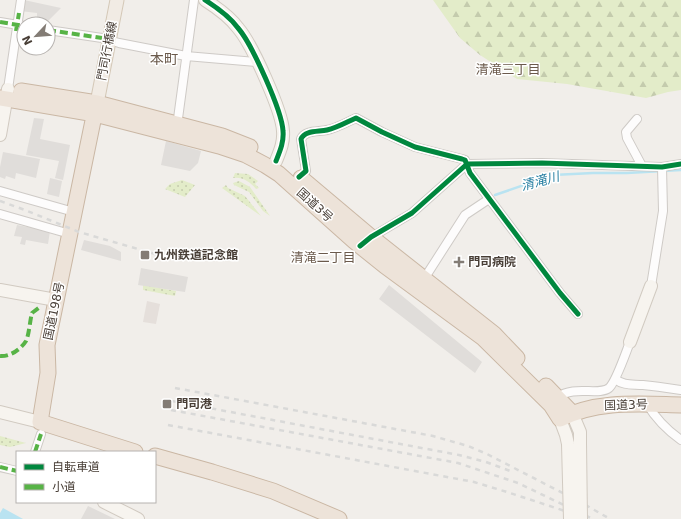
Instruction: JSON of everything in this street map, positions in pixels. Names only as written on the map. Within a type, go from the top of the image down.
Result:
[{"type":"highway","name":"国道3号","points":[[3,93],[96,109],[176,130],[246,156],[279,174],[365,241],[483,338],[551,405],[566,416]]},
{"type":"highway","name":"国道198号","points":[[40,428],[48,373],[47,346],[96,109]]},
{"type":"highway","name":"国道3号","points":[[176,130],[222,136],[249,146],[276,161],[299,177],[365,241],[424,279],[494,334],[558,397],[566,416]]},
{"type":"highway","name":"国道3号","points":[[566,416],[583,409],[608,405],[681,405]]},
{"type":"highway","points":[[40,428],[131,451]]},
{"type":"highway","points":[[156,456],[273,491],[339,519]]},
{"type":"main road","name":"門司行橋線","points":[[96,109],[106,40],[117,0]]},
{"type":"street","points":[[19,16],[21,0]]},
{"type":"street","points":[[176,130],[194,0]]},
{"type":"street","points":[[205,0],[239,29],[257,62],[279,111],[283,123],[283,144],[276,161]]},
{"type":"street","points":[[0,22],[16,26]]},
{"type":"street","points":[[56,31],[186,56],[257,62]]},
{"type":"street","points":[[0,135],[3,93],[16,39]]},
{"type":"street","points":[[299,177],[306,171],[301,139],[302,135],[328,130],[356,118],[415,147],[465,160],[470,173],[489,199],[560,293],[578,314]]},
{"type":"street","points":[[637,119],[626,132],[627,138],[642,166]]},
{"type":"street","points":[[365,241],[412,213],[467,164],[542,163],[662,167],[681,164]]},
{"type":"street","points":[[558,397],[569,391],[606,390],[611,386],[615,379],[651,286],[663,211],[662,167]]},
{"type":"street","points":[[0,191],[74,212]]},
{"type":"street","points":[[424,279],[465,215],[489,199]]},
{"type":"street","points":[[0,214],[70,234]]},
{"type":"street","points":[[0,290],[56,300]]},
{"type":"street","points":[[615,379],[621,383],[629,385],[642,385],[681,390]]},
{"type":"street","points":[[647,404],[653,415],[681,440]]},
{"type":"street","points":[[0,412],[40,428],[35,451]]},
{"type":"street","points":[[566,416],[566,435],[574,444],[582,519]]},
{"type":"street","points":[[570,519],[574,444]]},
{"type":"street","points":[[0,467],[16,471]]},
{"type":"street","points":[[106,503],[138,519]]},
{"type":"shaded area","points":[[24,0],[61,8],[53,16],[37,16],[37,13],[20,11]]},
{"type":"shaded area","points":[[34,118],[44,119],[40,139],[70,145],[63,180],[55,178],[59,161],[26,155]]},
{"type":"shaded area","points":[[166,141],[201,151],[198,163],[190,171],[161,165]]},
{"type":"shaded area","points":[[3,152],[40,159],[36,178],[16,173],[15,179],[6,176],[5,179],[0,177]]},
{"type":"shaded area","points":[[50,178],[62,181],[59,197],[47,194]]},
{"type":"shaded area","points":[[17,225],[50,231],[48,244],[26,240],[25,245],[20,244],[22,237],[14,236]]},
{"type":"shaded area","points":[[84,240],[110,246],[121,252],[121,261],[81,250]]},
{"type":"shaded area","points":[[141,268],[188,277],[185,292],[138,285]]},
{"type":"shaded area","points":[[389,285],[482,362],[475,373],[379,299]]},
{"type":"shaded area","points":[[147,301],[160,304],[156,324],[143,322]]},
{"type":"shaded area","points":[[88,506],[115,519],[81,519]]},
{"type":"green space","points":[[433,0],[681,0],[681,90],[646,98],[567,84],[517,79],[480,55],[460,38]]},
{"type":"green space","points":[[235,173],[248,174],[258,181],[255,184],[259,188],[256,189],[249,182],[243,179],[233,178]]},
{"type":"green space","points":[[182,180],[195,185],[185,197],[165,189],[170,184]]},
{"type":"green space","points":[[239,181],[250,187],[270,216],[263,211],[249,192],[234,185],[233,183]]},
{"type":"green space","points":[[226,185],[228,188],[245,196],[261,216],[222,188]]},
{"type":"green space","points":[[143,285],[176,291],[175,296],[143,290]]},
{"type":"green space","points":[[0,436],[26,443],[10,447],[0,445]]},
{"type":"water","points":[[3,508],[23,519],[0,519],[0,513]]},
{"type":"waterway","name":"清滝川","points":[[495,195],[553,175],[681,170]]},
{"type":"railway","points":[[0,201],[79,232],[176,260]]},
{"type":"railway","points":[[175,388],[433,436],[468,446],[487,454],[610,519]]},
{"type":"railway","points":[[172,401],[459,455],[486,462],[513,472]]},
{"type":"railway","points":[[171,410],[458,463],[518,483],[593,519]]},
{"type":"railway","points":[[168,425],[474,482],[565,511]]},
{"type":"marked path","points":[[0,22],[16,25]]},
{"type":"marked path","points":[[56,31],[102,38]]},
{"type":"marked path","points":[[0,356],[11,354],[24,344],[28,335],[32,313],[40,307]]},
{"type":"marked path","points":[[35,451],[41,434]]},
{"type":"marked path","points":[[0,467],[16,471]]},
{"type":"cycle path","points":[[205,0],[227,16],[235,24],[244,36],[258,62],[278,109],[283,131],[282,143],[276,161]]},
{"type":"cycle path","points":[[299,177],[306,171],[301,139],[303,136],[312,132],[334,128],[356,118],[415,147],[465,160],[470,173],[560,293],[578,314]]},
{"type":"cycle path","points":[[360,246],[371,237],[412,213],[467,164],[542,163],[662,167],[681,164]]},
{"type":"place","name":"九州鉄道記念館","points":[[145,255]]},
{"type":"place","name":"門司病院","points":[[459,262]]},
{"type":"place","name":"門司港","points":[[167,404]]},
{"type":"district","name":"本町","points":[[164,59]]},
{"type":"district","name":"清滝三丁目","points":[[508,69]]},
{"type":"district","name":"清滝二丁目","points":[[323,257]]}]
